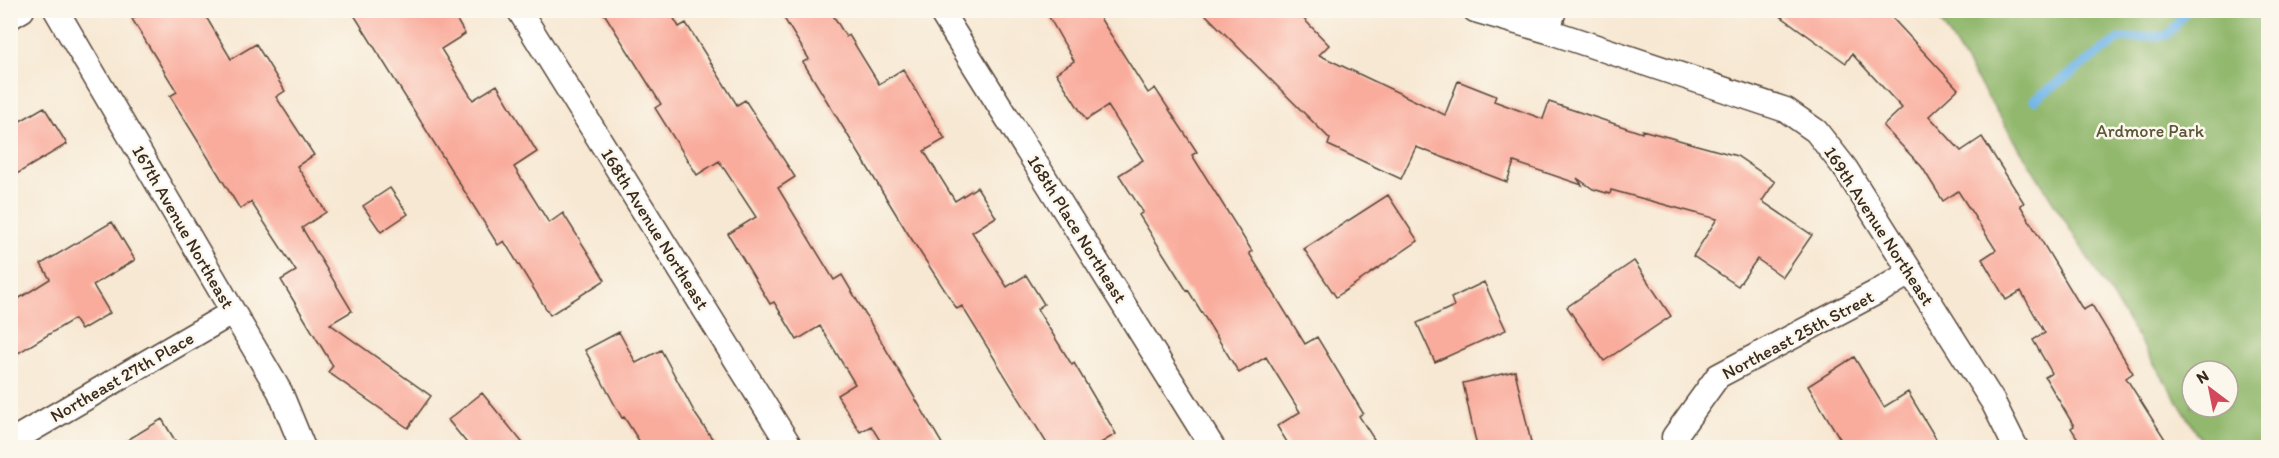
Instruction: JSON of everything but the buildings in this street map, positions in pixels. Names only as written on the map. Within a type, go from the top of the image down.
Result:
[{"type":"street","points":[[10,17],[22,10]]},
{"type":"street","name":"167th Avenue Northeast","points":[[56,10],[280,392],[303,447]]},
{"type":"street","name":"168th Avenue Northeast","points":[[519,10],[791,447]]},
{"type":"street","name":"168th Place Northeast","points":[[940,10],[1213,447]]},
{"type":"street","name":"169th Avenue Northeast","points":[[1475,10],[1551,21],[1786,110],[1815,131],[1845,168],[1993,402],[2016,447]]},
{"type":"street","name":"Northeast 25th Street","points":[[1674,437],[1718,376],[1911,272]]},
{"type":"street","name":"Northeast 27th Place","points":[[10,442],[233,312]]},
{"type":"green space","name":"Ardmore Park","points":[[1934,11],[2268,11],[2268,447],[2206,447],[2189,419],[2240,419],[2240,359],[2180,359],[2180,405]]},
{"type":"waterway","points":[[2034,100],[2119,39],[2168,35],[2188,10]]}]
